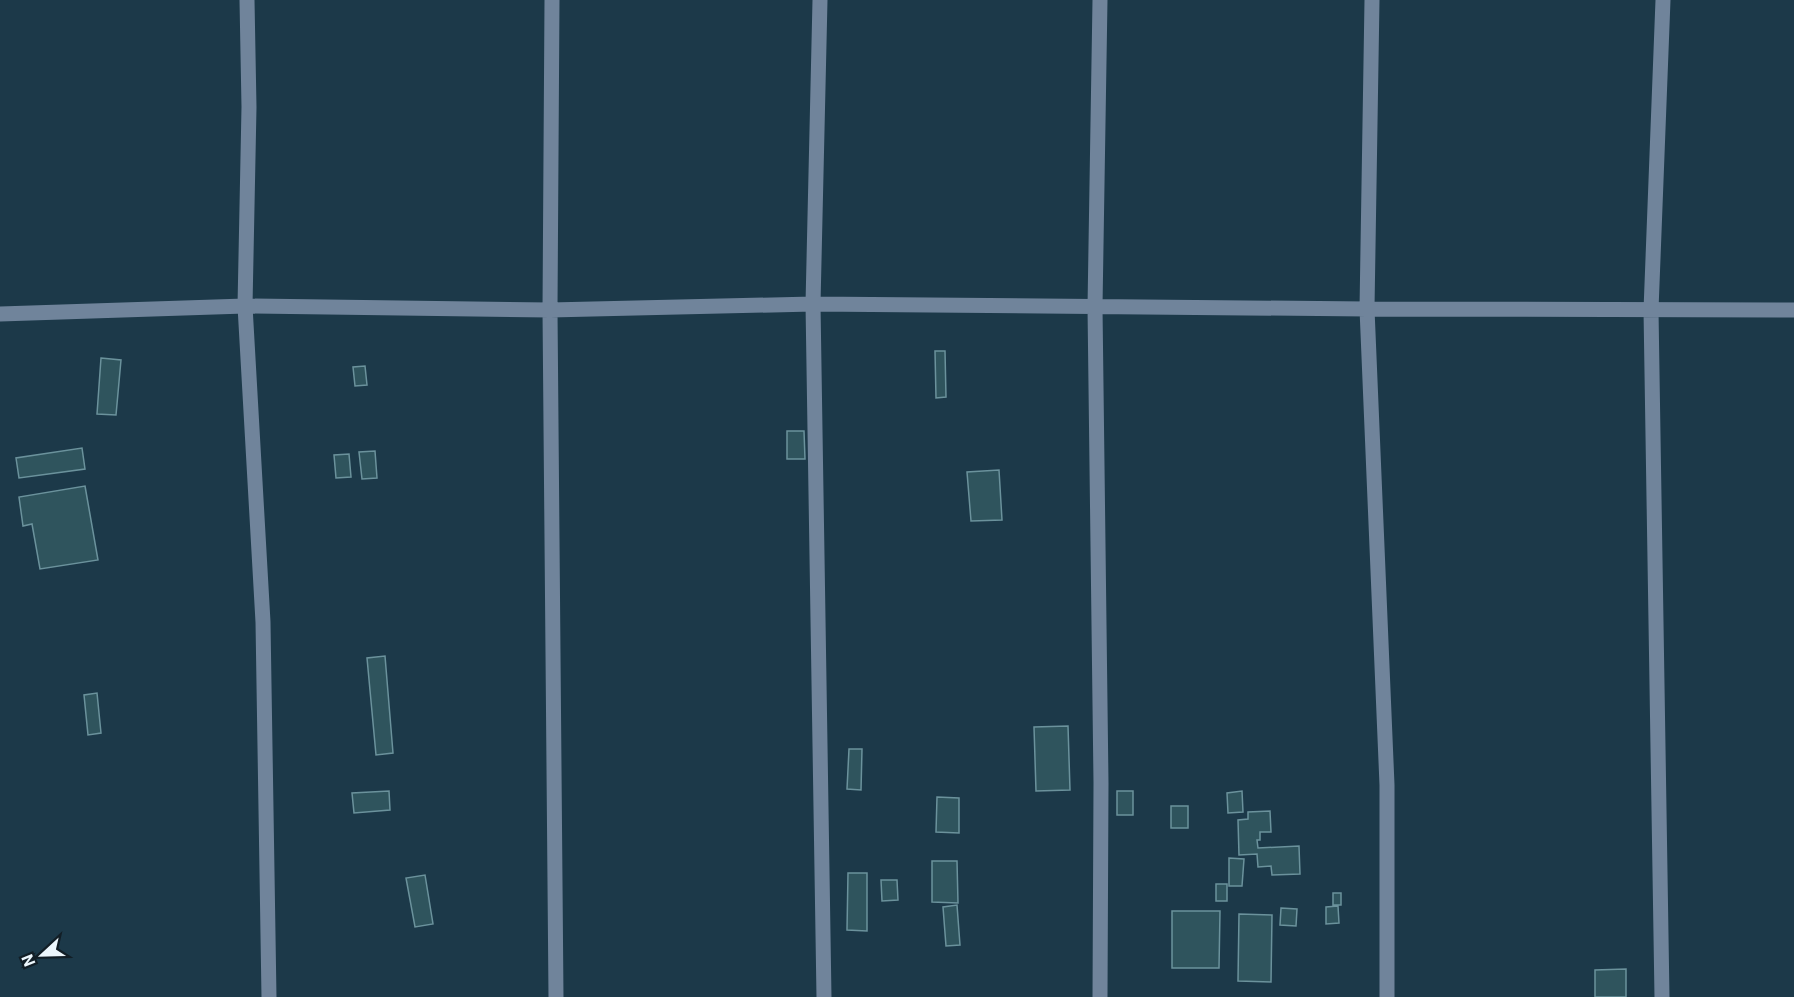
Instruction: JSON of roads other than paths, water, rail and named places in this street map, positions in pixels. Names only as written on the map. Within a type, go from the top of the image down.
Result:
[{"type":"street","points":[[247,0],[249,107],[245,306],[262,622],[269,997]]},
{"type":"street","points":[[552,0],[550,310],[556,997]]},
{"type":"street","points":[[820,0],[813,304],[824,997]]},
{"type":"street","points":[[1100,0],[1095,307],[1101,783],[1100,997]]},
{"type":"street","points":[[1372,0],[1366,309],[1387,785],[1387,997]]},
{"type":"street","points":[[1662,997],[1651,310],[1663,0]]},
{"type":"street","points":[[0,314],[245,306],[550,310],[813,304],[1794,310]]}]
